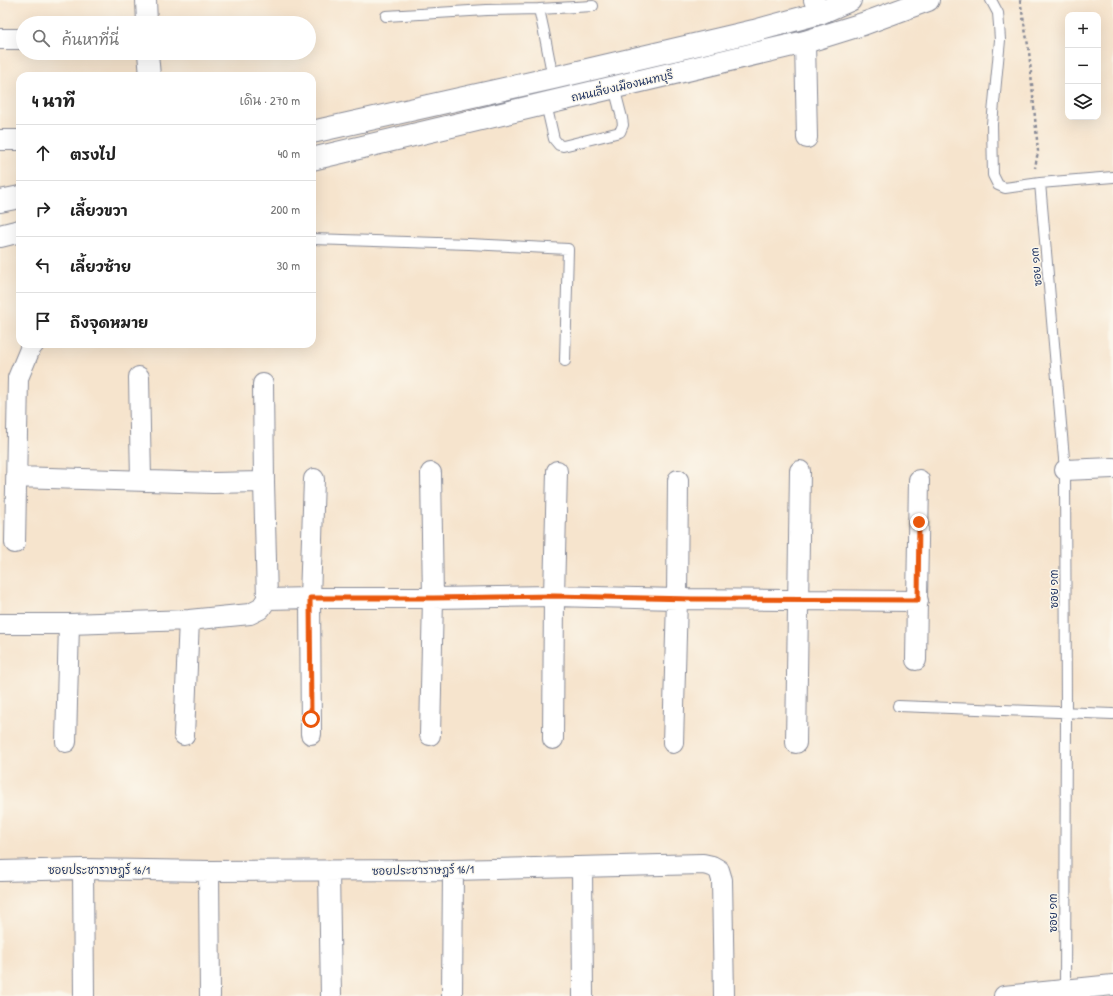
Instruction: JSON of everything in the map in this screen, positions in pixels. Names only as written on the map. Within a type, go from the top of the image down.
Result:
[{"type":"main road","points":[[316,131],[746,33],[817,6],[850,0]]},
{"type":"main road","name":"ถนนเลี่ยงเมืองนนทบุรี","points":[[316,158],[806,42],[863,24],[928,0]]},
{"type":"main road","points":[[0,201],[16,198]]},
{"type":"main road","points":[[0,236],[16,232]]},
{"type":"street","points":[[146,0],[147,16]]},
{"type":"street","points":[[0,39],[16,39]]},
{"type":"street","points":[[806,42],[807,138]]},
{"type":"street","points":[[149,60],[150,72]]},
{"type":"street","points":[[0,140],[16,140]]},
{"type":"street","points":[[15,543],[18,378],[30,348]]},
{"type":"street","points":[[139,377],[141,480]]},
{"type":"street","points":[[0,624],[69,624],[189,620],[250,614],[260,609],[267,599],[263,384]]},
{"type":"street","points":[[1065,470],[1113,468]]},
{"type":"street","points":[[553,739],[557,471]]},
{"type":"street","points":[[796,743],[800,471]]},
{"type":"street","points":[[430,735],[433,598],[431,473]]},
{"type":"street","points":[[17,477],[212,483],[264,482]]},
{"type":"street","points":[[311,734],[310,598],[314,479]]},
{"type":"street","points":[[673,743],[677,599],[678,480]]},
{"type":"street","points":[[916,660],[919,480]]},
{"type":"street","points":[[267,599],[554,596],[677,599],[918,600]]},
{"type":"street","points":[[184,735],[189,620]]},
{"type":"street","points":[[66,742],[69,624]]},
{"type":"street","name":"ซอยประชาราษฎร์ 16/1","points":[[0,871],[83,869],[209,871],[453,870],[703,864],[712,866],[719,870],[722,880],[724,996]]},
{"type":"street","points":[[582,867],[583,996]]},
{"type":"street","points":[[83,869],[84,996]]},
{"type":"street","points":[[452,996],[453,870]]},
{"type":"street","points":[[209,871],[210,996]]},
{"type":"street","points":[[329,871],[331,996]]},
{"type":"street","points":[[1004,996],[1065,993],[1113,985]]},
{"type":"lane","points":[[991,0],[998,13],[1000,40],[992,124],[993,174],[998,185],[1005,188],[1040,183],[1113,177]]},
{"type":"lane","points":[[386,16],[593,6]]},
{"type":"lane","points":[[539,9],[553,78]]},
{"type":"lane","points":[[546,104],[554,139],[559,145],[563,146],[620,132],[623,125],[614,87]]},
{"type":"lane","name":"ซอย ๑๓","points":[[1040,183],[1065,470],[1065,993]]},
{"type":"lane","points":[[316,239],[568,249],[565,361]]},
{"type":"lane","points":[[898,706],[1113,714]]},
{"type":"path","points":[[1020,0],[1029,51],[1038,151],[1035,168],[1040,183]]},
{"type":"route","points":[[311,719],[310,598],[554,596],[692,599],[918,600],[919,522]]}]
